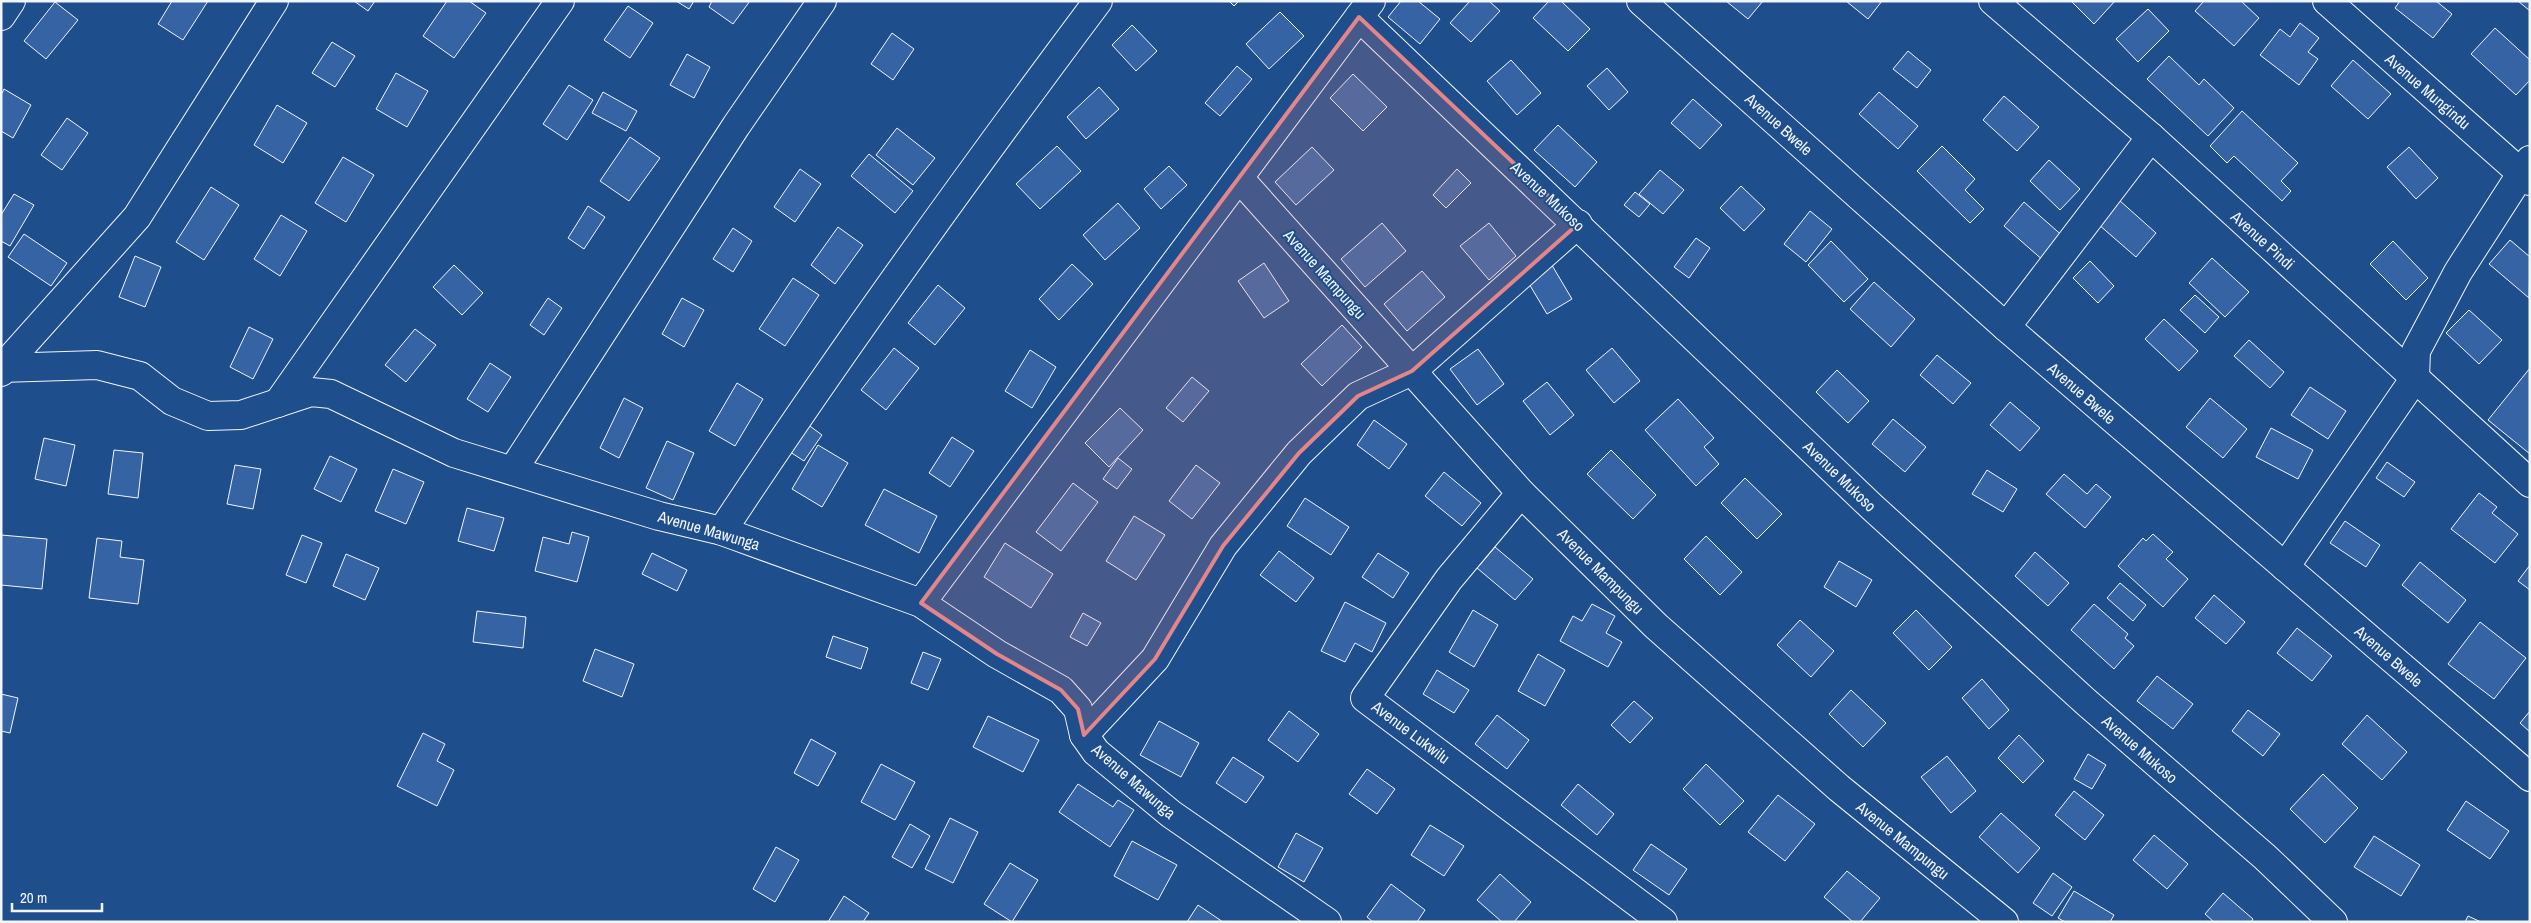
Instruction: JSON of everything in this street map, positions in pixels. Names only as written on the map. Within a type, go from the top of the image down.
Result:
[{"type":"street","points":[[1,16],[11,1]]},
{"type":"street","points":[[1,369],[137,217],[274,1]]},
{"type":"street","points":[[278,402],[560,1]]},
{"type":"street","points":[[513,470],[736,126],[822,1]]},
{"type":"street","points":[[722,531],[801,412],[976,164],[1098,1]]},
{"type":"street","name":"Avenue Bwele","points":[[1641,1],[2006,327],[2530,777]]},
{"type":"street","name":"Avenue Pindi","points":[[1993,1],[2151,137],[2530,483]]},
{"type":"street","name":"Avenue Mungindu","points":[[2327,1],[2527,172]]},
{"type":"street","points":[[920,603],[1365,9]]},
{"type":"street","name":"Avenue Mukoso","points":[[1365,9],[1578,224],[1872,506],[2086,702],[2265,858],[2333,922]]},
{"type":"street","points":[[2006,327],[2151,137]]},
{"type":"street","points":[[2285,567],[2415,378],[2416,351],[2458,272],[2527,172]]},
{"type":"street","name":"Avenue Mampungu","points":[[1239,178],[1522,493],[1656,626],[1824,776],[2004,922]]},
{"type":"street","points":[[1084,735],[1155,659],[1223,546],[1299,453],[1358,396],[1412,371],[1578,224]]},
{"type":"street","name":"Avenue Mawunga","points":[[1,369],[97,365],[140,376],[172,402],[208,416],[241,415],[311,392],[331,394],[454,453],[659,516],[722,531],[920,603],[997,654],[1061,690],[1078,709],[1084,735],[1096,752],[1171,814],[1327,922]]},
{"type":"street","name":"Avenue Lukwilu","points":[[1522,493],[1448,579],[1365,698],[1663,922]]},
{"type":"highlighted area","points":[[1359,17],[1578,224],[1412,371],[1358,396],[1299,453],[1223,546],[1155,659],[1084,735],[1078,709],[1061,690],[997,654],[921,603]]},
{"type":"building","points":[[172,1],[208,1],[183,40],[158,24]]},
{"type":"building","points":[[354,1],[375,1],[368,11]]},
{"type":"building","points":[[447,1],[469,1],[486,13],[454,58],[423,36]]},
{"type":"building","points":[[676,1],[694,1],[689,9]]},
{"type":"building","points":[[712,1],[750,1],[733,24],[709,7]]},
{"type":"building","points":[[1229,1],[1239,1],[1234,6]]},
{"type":"building","points":[[1401,1],[1418,1],[1440,19],[1420,44],[1388,17]]},
{"type":"building","points":[[1470,1],[1489,1],[1500,11],[1471,42],[1450,23]]},
{"type":"building","points":[[1549,1],[1561,1],[1590,29],[1568,51],[1533,18]]},
{"type":"building","points":[[1726,1],[1763,1],[1748,19]]},
{"type":"building","points":[[1846,1],[1882,1],[1868,19]]},
{"type":"building","points":[[2071,1],[2115,1],[2094,24]]},
{"type":"building","points":[[2204,1],[2241,1],[2259,18],[2234,46],[2195,11]]},
{"type":"building","points":[[2400,1],[2436,1],[2452,14],[2433,38],[2395,8]]},
{"type":"building","points":[[2518,1],[2530,1],[2530,11]]},
{"type":"building","points":[[55,2],[78,20],[46,59],[24,41]]},
{"type":"building","points":[[628,6],[653,23],[630,58],[604,40]]},
{"type":"building","points":[[2148,9],[2169,31],[2138,62],[2116,39]]},
{"type":"building","points":[[1280,12],[1304,36],[1269,69],[1246,44]]},
{"type":"building","points":[[2300,23],[2319,38],[2308,52],[2318,59],[2299,85],[2260,55],[2280,29],[2290,37]]},
{"type":"building","points":[[1132,25],[1157,51],[1136,71],[1112,45]]},
{"type":"building","points":[[2495,28],[2530,60],[2530,80],[2516,95],[2471,54]]},
{"type":"building","points":[[892,33],[914,49],[893,80],[871,64]]},
{"type":"building","points":[[332,42],[355,56],[335,87],[312,73]]},
{"type":"building","points":[[1908,51],[1931,70],[1917,88],[1893,69]]},
{"type":"building","points":[[687,54],[710,67],[694,98],[670,85]]},
{"type":"building","points":[[2169,56],[2199,85],[2204,79],[2234,108],[2208,136],[2147,79]]},
{"type":"building","points":[[1511,60],[1541,93],[1517,115],[1487,81]]},
{"type":"building","points":[[2353,60],[2391,94],[2368,119],[2331,86]]},
{"type":"building","points":[[1237,66],[1252,79],[1220,116],[1205,103]]},
{"type":"building","points":[[1607,68],[1628,92],[1609,110],[1587,86]]},
{"type":"building","points":[[396,73],[428,91],[407,127],[376,109]]},
{"type":"building","points":[[1353,74],[1387,107],[1363,131],[1330,98]]},
{"type":"building","points":[[569,85],[593,100],[567,140],[543,124]]},
{"type":"building","points":[[1099,87],[1119,109],[1086,139],[1067,117]]},
{"type":"building","points":[[4,89],[31,105],[13,138],[1,131],[1,95]]},
{"type":"building","points":[[603,92],[637,111],[626,131],[592,113]]},
{"type":"building","points":[[1879,92],[1918,126],[1898,149],[1859,114]]},
{"type":"building","points":[[2004,96],[2039,127],[2017,151],[1983,120]]},
{"type":"building","points":[[1693,99],[1722,125],[1700,149],[1671,123]]},
{"type":"building","points":[[277,105],[307,123],[283,163],[254,145]]},
{"type":"building","points":[[2242,111],[2298,163],[2281,181],[2291,191],[2282,201],[2234,156],[2227,163],[2210,146]]},
{"type":"building","points":[[67,118],[88,133],[62,170],[41,155]]},
{"type":"building","points":[[1558,125],[1597,162],[1575,187],[1534,150]]},
{"type":"building","points":[[897,128],[935,158],[913,185],[876,155]]},
{"type":"building","points":[[630,137],[660,158],[629,201],[600,181]]},
{"type":"building","points":[[1057,146],[1081,171],[1040,209],[1016,184]]},
{"type":"building","points":[[1942,146],[1975,179],[1965,190],[1984,209],[1970,223],[1917,171]]},
{"type":"building","points":[[1312,147],[1334,170],[1296,205],[1275,182]]},
{"type":"building","points":[[2409,147],[2438,178],[2416,199],[2387,167]]},
{"type":"building","points":[[869,154],[913,191],[895,213],[851,176]]},
{"type":"building","points":[[343,157],[374,175],[346,222],[315,203]]},
{"type":"building","points":[[2049,160],[2080,189],[2060,210],[2030,181]]},
{"type":"building","points":[[1169,166],[1187,185],[1161,209],[1144,189]]},
{"type":"building","points":[[800,169],[821,184],[795,222],[774,207]]},
{"type":"building","points":[[1457,169],[1471,183],[1446,208],[1433,195]]},
{"type":"building","points":[[1660,170],[1684,190],[1663,214],[1639,194]]},
{"type":"building","points":[[1741,186],[1765,209],[1744,231],[1720,208]]},
{"type":"building","points":[[211,187],[239,205],[204,260],[176,242]]},
{"type":"building","points":[[1635,192],[1650,204],[1639,217],[1624,205]]},
{"type":"building","points":[[14,194],[34,205],[10,246],[1,241],[1,215]]},
{"type":"building","points":[[2119,200],[2156,233],[2136,257],[2098,224]]},
{"type":"building","points":[[2024,202],[2065,238],[2045,262],[2004,226]]},
{"type":"building","points":[[1118,203],[1140,228],[1105,260],[1083,235]]},
{"type":"building","points":[[588,206],[605,217],[584,249],[568,238]]},
{"type":"building","points":[[1810,211],[1832,229],[1806,262],[1784,244]]},
{"type":"building","points":[[281,215],[307,231],[280,276],[254,259]]},
{"type":"building","points":[[1382,223],[1406,251],[1365,287],[1341,259]]},
{"type":"building","points":[[1489,223],[1516,256],[1489,280],[1460,246]]},
{"type":"building","points":[[838,227],[863,245],[835,284],[811,265]]},
{"type":"building","points":[[733,228],[752,241],[733,272],[713,259]]},
{"type":"building","points":[[24,234],[67,263],[51,286],[8,257]]},
{"type":"building","points":[[1696,238],[1710,248],[1689,278],[1674,267]]},
{"type":"building","points":[[2510,240],[2530,257],[2529,298],[2489,264]]},
{"type":"building","points":[[1831,241],[1868,279],[1844,302],[1808,265]]},
{"type":"building","points":[[2393,241],[2428,278],[2406,300],[2370,264]]},
{"type":"building","points":[[135,256],[161,267],[145,307],[119,297]]},
{"type":"building","points":[[2212,258],[2249,292],[2225,317],[2189,283]]},
{"type":"building","points":[[2090,261],[2114,286],[2098,303],[2073,278]]},
{"type":"building","points":[[1550,262],[1572,299],[1547,314],[1525,277]]},
{"type":"building","points":[[1264,263],[1289,301],[1264,318],[1238,281]]},
{"type":"building","points":[[1072,264],[1093,284],[1059,320],[1039,299]]},
{"type":"building","points":[[454,265],[483,293],[462,315],[433,287]]},
{"type":"building","points":[[1422,271],[1445,297],[1407,331],[1384,304]]},
{"type":"building","points":[[793,278],[819,295],[785,346],[759,329]]},
{"type":"building","points":[[1874,282],[1915,319],[1891,347],[1850,309]]},
{"type":"building","points":[[938,285],[965,308],[935,345],[908,323]]},
{"type":"building","points":[[2195,295],[2219,317],[2205,333],[2180,310]]},
{"type":"building","points":[[548,298],[562,308],[544,335],[530,325]]},
{"type":"building","points":[[682,298],[704,310],[684,347],[662,334]]},
{"type":"building","points":[[2469,310],[2502,340],[2479,364],[2446,333]]},
{"type":"building","points":[[2164,319],[2198,351],[2179,371],[2145,339]]},
{"type":"building","points":[[1342,325],[1362,347],[1322,386],[1301,364]]},
{"type":"building","points":[[249,327],[273,339],[253,379],[230,367]]},
{"type":"building","points":[[415,329],[436,345],[406,382],[385,365]]},
{"type":"building","points":[[2249,340],[2284,372],[2270,388],[2234,356]]},
{"type":"building","points":[[894,348],[919,368],[886,410],[861,390]]},
{"type":"building","points":[[1612,348],[1640,381],[1614,403],[1586,370]]},
{"type":"building","points":[[1478,349],[1504,384],[1477,405],[1450,369]]},
{"type":"building","points":[[1030,350],[1056,367],[1032,408],[1005,391]]},
{"type":"building","points":[[1937,355],[1971,383],[1953,404],[1920,375]]},
{"type":"building","points":[[490,363],[511,377],[488,412],[467,399]]},
{"type":"building","points":[[2530,368],[2530,454],[2488,420]]},
{"type":"building","points":[[1837,370],[1869,401],[1848,423],[1816,392]]},
{"type":"building","points":[[1192,377],[1209,391],[1183,422],[1166,408]]},
{"type":"building","points":[[1547,382],[1574,415],[1550,435],[1523,401]]},
{"type":"building","points":[[737,383],[763,399],[735,446],[709,431]]},
{"type":"building","points":[[2310,387],[2346,411],[2328,439],[2291,415]]},
{"type":"building","points":[[624,398],[643,408],[619,458],[600,448]]},
{"type":"building","points":[[2210,398],[2247,429],[2223,458],[2186,427]]},
{"type":"building","points":[[1678,399],[1714,438],[1704,447],[1719,464],[1696,486],[1645,430]]},
{"type":"building","points":[[2010,402],[2040,428],[2020,451],[1990,425]]},
{"type":"building","points":[[1120,408],[1143,430],[1109,467],[1085,443]]},
{"type":"building","points":[[1893,419],[1926,447],[1905,472],[1872,444]]},
{"type":"building","points":[[1374,420],[1407,444],[1389,469],[1357,445]]},
{"type":"building","points":[[803,421],[822,435],[804,461],[784,448]]},
{"type":"building","points":[[2271,428],[2313,450],[2298,479],[2256,457]]},
{"type":"building","points":[[952,437],[974,451],[950,487],[929,473]]},
{"type":"building","points":[[44,438],[75,445],[66,486],[35,479]]},
{"type":"building","points":[[667,441],[694,453],[673,500],[646,488]]},
{"type":"building","points":[[818,445],[848,463],[822,507],[792,489]]},
{"type":"building","points":[[114,450],[143,453],[138,498],[108,494]]},
{"type":"building","points":[[1611,450],[1656,495],[1633,519],[1587,474]]},
{"type":"building","points":[[330,456],[357,469],[341,502],[314,489]]},
{"type":"building","points":[[1118,458],[1132,469],[1117,489],[1103,479]]},
{"type":"building","points":[[2387,462],[2415,482],[2404,497],[2376,478]]},
{"type":"building","points":[[235,465],[261,469],[253,509],[227,504]]},
{"type":"building","points":[[1196,465],[1220,483],[1192,519],[1169,501]]},
{"type":"building","points":[[393,469],[424,482],[406,524],[375,511]]},
{"type":"building","points":[[1987,470],[2017,489],[2003,512],[1972,494]]},
{"type":"building","points":[[1444,472],[1481,503],[1462,526],[1425,496]]},
{"type":"building","points":[[2064,474],[2087,494],[2096,484],[2111,497],[2085,528],[2046,494]]},
{"type":"building","points":[[1745,478],[1782,514],[1757,539],[1721,503]]},
{"type":"building","points":[[1073,483],[1098,502],[1061,551],[1036,532]]},
{"type":"building","points":[[884,489],[937,516],[919,553],[865,525]]},
{"type":"building","points":[[2479,493],[2497,507],[2492,513],[2518,534],[2495,563],[2451,529]]},
{"type":"building","points":[[1305,498],[1349,527],[1331,555],[1287,526]]},
{"type":"building","points":[[467,508],[504,518],[494,551],[458,541]]},
{"type":"building","points":[[1134,516],[1165,535],[1136,580],[1106,561]]},
{"type":"building","points":[[2345,521],[2380,545],[2366,567],[2330,543]]},
{"type":"building","points":[[572,532],[589,537],[577,582],[535,571],[543,537],[569,544]]},
{"type":"building","points":[[2153,534],[2173,552],[2166,559],[2188,579],[2163,607],[2118,566],[2143,538],[2146,541]]},
{"type":"building","points":[[1,535],[47,539],[42,589],[1,585]]},
{"type":"building","points":[[302,535],[322,543],[306,583],[286,575]]},
{"type":"building","points":[[1706,536],[1742,572],[1720,595],[1684,559]]},
{"type":"building","points":[[97,538],[122,541],[120,557],[144,560],[138,604],[89,598]]},
{"type":"building","points":[[1005,543],[1053,574],[1031,608],[984,577]]},
{"type":"building","points":[[1495,547],[1533,579],[1515,600],[1477,568]]},
{"type":"building","points":[[1279,551],[1314,578],[1296,602],[1260,575]]},
{"type":"building","points":[[2035,552],[2069,583],[2048,606],[2015,576]]},
{"type":"building","points":[[652,553],[687,570],[677,591],[642,574]]},
{"type":"building","points":[[1378,553],[1409,573],[1393,598],[1362,577]]},
{"type":"building","points":[[346,554],[379,568],[365,600],[333,586]]},
{"type":"building","points":[[1839,561],[1872,580],[1856,607],[1824,587]]},
{"type":"building","points":[[2420,562],[2466,600],[2448,623],[2402,585]]},
{"type":"building","points":[[2530,565],[2530,590],[2518,581]]},
{"type":"building","points":[[2120,583],[2146,605],[2133,621],[2107,598]]},
{"type":"building","points":[[2214,595],[2245,622],[2226,644],[2195,618]]},
{"type":"building","points":[[1345,602],[1386,623],[1372,652],[1355,643],[1345,662],[1321,651]]},
{"type":"building","points":[[1592,604],[1615,616],[1606,633],[1622,642],[1608,667],[1560,641],[1573,616],[1582,621]]},
{"type":"building","points":[[2094,604],[2128,634],[2125,638],[2134,646],[2114,669],[2071,630]]},
{"type":"building","points":[[1473,610],[1498,625],[1474,667],[1449,652]]},
{"type":"building","points":[[1916,610],[1952,647],[1929,670],[1893,633]]},
{"type":"building","points":[[477,611],[526,617],[523,648],[473,642]]},
{"type":"building","points":[[1083,613],[1101,623],[1087,646],[1070,637]]},
{"type":"building","points":[[1800,620],[1834,651],[1811,677],[1777,645]]},
{"type":"building","points":[[2480,622],[2526,658],[2494,699],[2448,664]]},
{"type":"building","points":[[2297,628],[2332,656],[2312,681],[2277,653]]},
{"type":"building","points":[[833,636],[868,648],[861,669],[826,657]]},
{"type":"building","points":[[595,649],[634,664],[622,697],[583,681]]},
{"type":"building","points":[[923,652],[941,659],[928,690],[911,683]]},
{"type":"building","points":[[1538,654],[1565,670],[1545,706],[1518,691]]},
{"type":"building","points":[[1437,670],[1469,690],[1454,713],[1423,694]]},
{"type":"building","points":[[2157,676],[2193,704],[2173,729],[2137,701]]},
{"type":"building","points":[[1982,679],[2009,710],[1989,729],[1962,698]]},
{"type":"building","points":[[1851,690],[1886,723],[1863,747],[1829,714]]},
{"type":"building","points":[[1,694],[18,698],[10,733],[1,731]]},
{"type":"building","points":[[1634,701],[1653,718],[1630,743],[1611,725]]},
{"type":"building","points":[[2248,710],[2280,734],[2263,756],[2232,731]]},
{"type":"building","points":[[1289,711],[1319,734],[1298,762],[1268,740]]},
{"type":"building","points":[[2530,711],[2530,732],[2520,723]]},
{"type":"building","points":[[1497,715],[1529,740],[1507,769],[1475,744]]},
{"type":"building","points":[[2367,715],[2407,752],[2382,780],[2342,744]]},
{"type":"building","points":[[988,716],[1039,740],[1023,772],[973,747]]},
{"type":"building","points":[[1159,721],[1199,743],[1181,777],[1140,755]]},
{"type":"building","points":[[423,733],[445,744],[437,761],[454,770],[437,806],[397,786]]},
{"type":"building","points":[[2019,735],[2044,761],[2023,783],[1998,758]]},
{"type":"building","points":[[811,739],[836,753],[818,786],[794,773]]},
{"type":"building","points":[[2088,754],[2106,765],[2092,789],[2074,779]]},
{"type":"building","points":[[1947,756],[1976,791],[1951,813],[1921,777]]},
{"type":"building","points":[[1233,757],[1264,777],[1246,803],[1216,783]]},
{"type":"building","points":[[881,764],[915,782],[895,820],[861,802]]},
{"type":"building","points":[[1706,764],[1744,801],[1720,825],[1683,789]]},
{"type":"building","points":[[1367,769],[1395,789],[1377,814],[1349,794]]},
{"type":"building","points":[[2323,774],[2358,808],[2325,843],[2290,809]]},
{"type":"building","points":[[1078,784],[1113,807],[1118,800],[1134,810],[1110,847],[1059,812]]},
{"type":"building","points":[[1578,784],[1614,814],[1597,835],[1561,805]]},
{"type":"building","points":[[2074,791],[2104,815],[2085,840],[2055,815]]},
{"type":"building","points":[[1778,795],[1815,824],[1785,861],[1748,832]]},
{"type":"building","points":[[2466,801],[2509,831],[2490,859],[2447,830]]},
{"type":"building","points":[[2001,813],[2040,848],[2018,873],[1979,837]]},
{"type":"building","points":[[950,818],[978,832],[953,883],[925,869]]},
{"type":"building","points":[[910,824],[930,836],[912,868],[892,857]]},
{"type":"building","points":[[1430,825],[1464,846],[1444,876],[1411,855]]},
{"type":"building","points":[[1296,833],[1323,848],[1304,882],[1278,867]]},
{"type":"building","points":[[2154,835],[2188,864],[2167,889],[2133,860]]},
{"type":"building","points":[[2374,836],[2420,865],[2401,896],[2354,867]]},
{"type":"building","points":[[1132,841],[1177,865],[1158,900],[1114,876]]},
{"type":"building","points":[[1651,844],[1687,869],[1669,895],[1633,870]]},
{"type":"building","points":[[776,847],[799,860],[775,902],[753,889]]},
{"type":"building","points":[[1010,863],[1038,880],[1012,922],[984,904]]},
{"type":"building","points":[[1847,871],[1880,898],[1860,922],[1853,922],[1824,897]]},
{"type":"building","points":[[2053,873],[2072,887],[2052,916],[2033,903]]},
{"type":"building","points":[[1500,874],[1531,902],[1514,922],[1502,922],[1477,900]]},
{"type":"building","points":[[1391,884],[1425,910],[1417,922],[1373,922],[1367,917]]},
{"type":"building","points":[[2074,891],[2114,915],[2110,922],[2065,922],[2058,918]]},
{"type":"building","points":[[2223,893],[2253,919],[2251,922],[2214,922],[2205,914]]},
{"type":"building","points":[[844,896],[869,913],[863,922],[828,922]]},
{"type":"building","points":[[1198,905],[1223,922],[1187,922]]},
{"type":"building","points":[[2468,916],[2481,922],[2465,922]]}]
